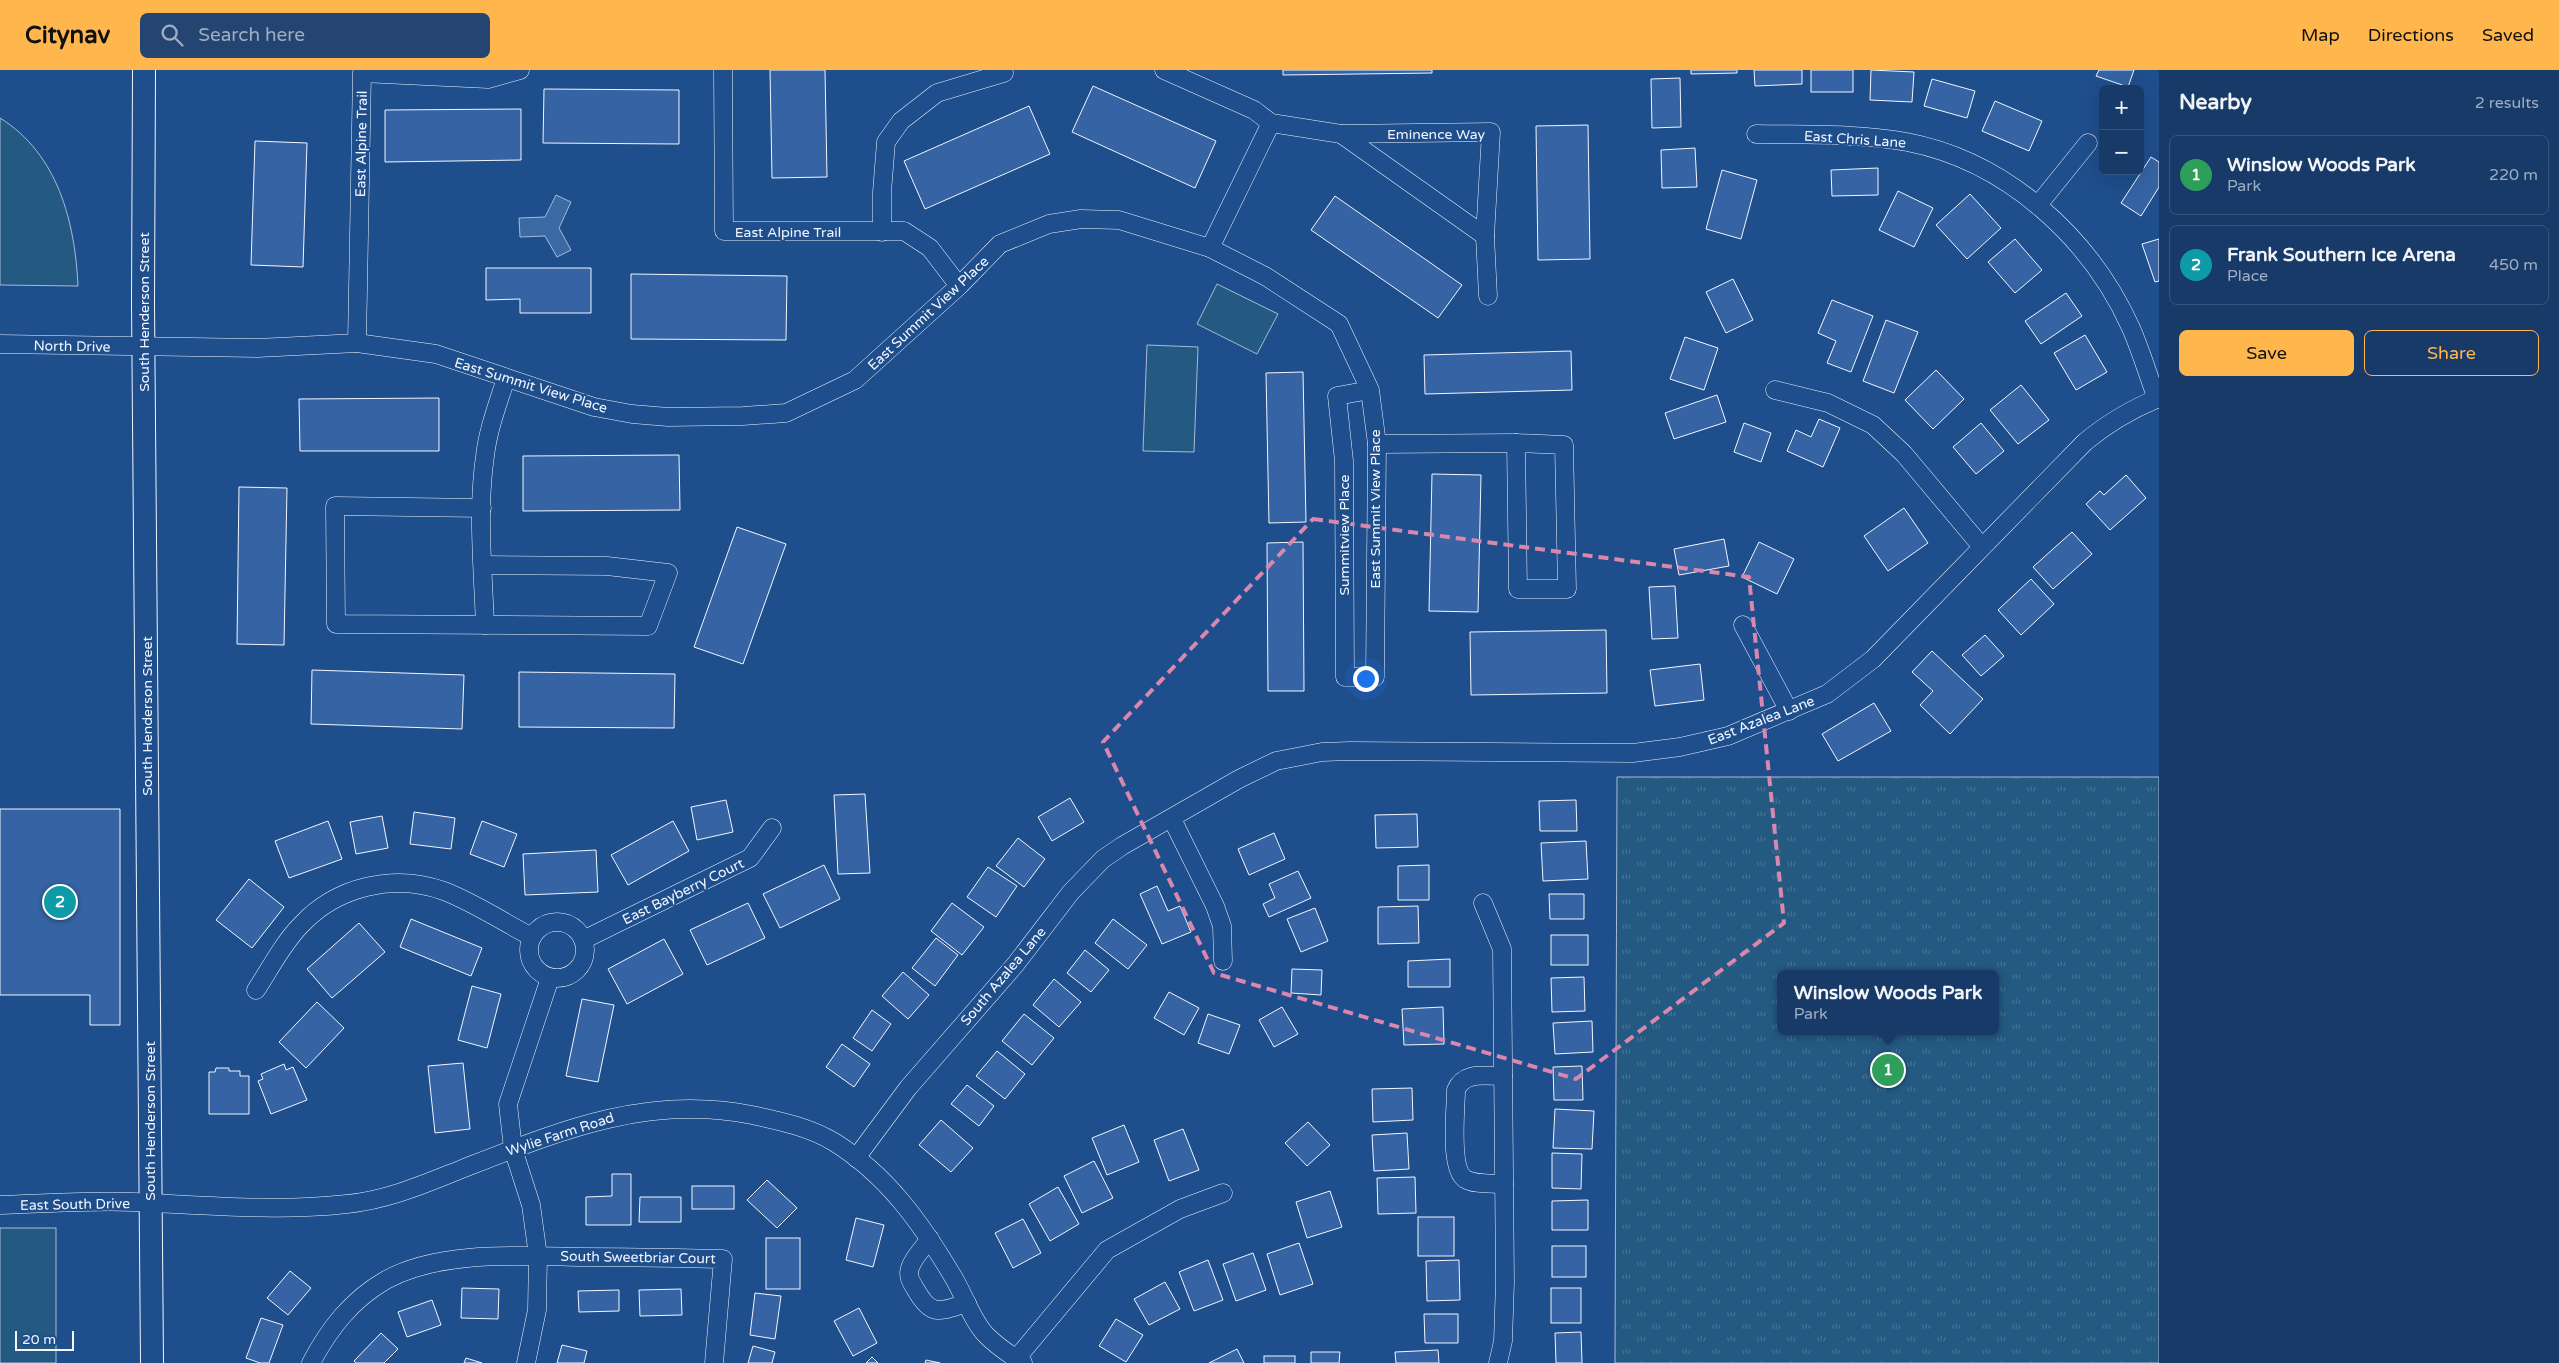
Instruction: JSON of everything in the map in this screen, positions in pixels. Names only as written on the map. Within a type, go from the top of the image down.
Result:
[{"type":"street","name":"South Henderson Street","points":[[144,70],[144,347],[152,1363]]},
{"type":"street","name":"East Alpine Trail","points":[[357,343],[362,73],[488,79],[520,70]]},
{"type":"street","name":"East Alpine Trail","points":[[723,70],[724,232],[904,232],[930,248],[959,286]]},
{"type":"street","name":"Eminence Way","points":[[1164,70],[1254,110],[1271,123],[1341,134],[1491,132],[1485,236],[1488,296]]},
{"type":"street","points":[[882,232],[882,192],[886,142],[901,121],[937,93],[1004,74]]},
{"type":"street","points":[[1210,248],[1271,123]]},
{"type":"street","name":"Eminence Way","points":[[1341,134],[1485,236]]},
{"type":"street","name":"East Chris Lane","points":[[1756,134],[1841,135],[1907,142],[1937,150],[1969,163],[2008,183],[2038,204],[2071,236],[2103,277],[2130,328],[2158,398]]},
{"type":"street","points":[[2038,204],[2088,143]]},
{"type":"street","name":"East Summit View Place","points":[[144,347],[258,348],[357,343],[436,354],[594,407],[632,414],[668,417],[744,416],[786,413],[855,380],[959,286],[1000,244],[1049,224],[1073,221],[1119,220],[1210,248],[1265,276],[1339,324],[1370,390],[1377,444],[1375,677]]},
{"type":"street","name":"North Drive","points":[[0,344],[144,347]]},
{"type":"street","points":[[485,625],[482,508],[486,450],[490,427],[506,378]]},
{"type":"street","name":"Summitview Place","points":[[1370,390],[1337,396],[1344,461],[1345,677],[1375,677]]},
{"type":"street","points":[[1776,390],[1828,404],[1872,425],[1904,454],[1982,547]]},
{"type":"street","name":"East Azalea Lane","points":[[1172,818],[1239,779],[1276,761],[1322,752],[1633,753],[1706,742],[1728,736],[1789,711],[1827,694],[1873,658],[2085,442],[2126,413],[2158,398]]},
{"type":"street","points":[[1377,444],[1516,443],[1564,445],[1567,589],[1518,589],[1516,443]]},
{"type":"street","points":[[482,508],[335,506],[336,624],[648,626],[668,573],[607,566],[483,565]]},
{"type":"street","points":[[1743,625],[1789,711]]},
{"type":"street","points":[[1172,818],[1222,926],[1223,961]]},
{"type":"street","name":"South Azalea Lane","points":[[856,1158],[908,1088],[1015,965],[1087,875],[1122,846],[1172,818]]},
{"type":"street","name":"East Bayberry Court","points":[[583,940],[750,858],[772,828]]},
{"type":"street","points":[[256,990],[302,923],[330,901],[372,885],[400,883],[444,892],[532,937]]},
{"type":"street","points":[[1483,903],[1502,949],[1505,1282],[1503,1341],[1498,1363]]},
{"type":"street","points":[[563,923],[578,932],[583,940],[584,957],[575,972],[559,979],[550,978],[535,969],[528,953],[532,937],[545,925],[563,923]]},
{"type":"street","points":[[526,1363],[537,1310],[538,1256],[531,1205],[513,1149],[508,1104],[550,978]]},
{"type":"street","points":[[1503,1076],[1469,1077],[1459,1084],[1456,1090],[1456,1162],[1461,1176],[1466,1180],[1504,1184]]},
{"type":"street","name":"Wylie Farm Road","points":[[151,1204],[322,1206],[370,1201],[392,1196],[583,1124],[614,1116],[652,1110],[706,1108],[762,1117],[806,1129],[834,1143],[886,1182],[930,1239],[984,1334],[1019,1361]]},
{"type":"street","points":[[1019,1361],[1107,1250],[1180,1209],[1223,1193]]},
{"type":"street","name":"East South Drive","points":[[0,1205],[132,1202],[151,1204]]},
{"type":"street","points":[[930,1239],[909,1269],[909,1278],[925,1305],[931,1310],[941,1311],[967,1303]]},
{"type":"street","points":[[311,1363],[327,1333],[354,1302],[387,1280],[430,1264],[477,1258],[538,1256]]},
{"type":"street","name":"South Sweetbriar Court","points":[[538,1256],[723,1258],[714,1363]]},
{"type":"highlighted area","points":[[1313,519],[1749,577],[1784,923],[1576,1079],[1214,973],[1103,742]]},
{"type":"green space","points":[[0,118],[20,133],[36,150],[60,191],[73,238],[78,286],[0,285]]},
{"type":"green space","points":[[1217,284],[1278,314],[1257,354],[1197,324]]},
{"type":"green space","points":[[1147,345],[1198,347],[1194,452],[1143,451]]},
{"type":"green space","points":[[1617,777],[2159,777],[2159,1363],[1615,1363]]},
{"type":"green space","points":[[0,1228],[56,1228],[56,1363],[0,1363]]},
{"type":"shaded area","points":[[556,195],[571,202],[559,228],[571,250],[557,257],[545,236],[520,237],[519,218],[545,217]]},
{"type":"building","points":[[770,70],[825,70],[827,177],[772,178]]},
{"type":"building","points":[[1283,70],[1432,70],[1432,73],[1283,75]]},
{"type":"building","points":[[1691,70],[1737,70],[1737,73],[1691,74]]},
{"type":"building","points":[[1754,70],[1802,70],[1802,84],[1755,86]]},
{"type":"building","points":[[1811,70],[1853,70],[1853,92],[1811,92]]},
{"type":"building","points":[[1871,70],[1914,72],[1912,102],[1870,100]]},
{"type":"building","points":[[2099,70],[2134,70],[2129,85],[2122,85],[2096,76]]},
{"type":"building","points":[[1680,78],[1681,127],[1652,128],[1651,79]]},
{"type":"building","points":[[1932,79],[1975,91],[1967,118],[1924,106]]},
{"type":"building","points":[[1093,86],[1216,141],[1195,188],[1072,132]]},
{"type":"building","points":[[544,89],[679,90],[679,144],[543,143]]},
{"type":"building","points":[[1995,101],[2042,121],[2029,151],[1982,131]]},
{"type":"building","points":[[1029,106],[1050,154],[925,209],[904,161]]},
{"type":"building","points":[[521,109],[521,160],[385,162],[385,110]]},
{"type":"building","points":[[1588,125],[1590,259],[1538,260],[1536,126]]},
{"type":"building","points":[[255,141],[307,143],[303,267],[251,265]]},
{"type":"building","points":[[1695,148],[1697,187],[1662,188],[1661,150]]},
{"type":"building","points":[[2151,157],[2159,162],[2159,187],[2141,216],[2121,203],[2139,175],[2144,175],[2144,168]]},
{"type":"building","points":[[1878,168],[1878,195],[1832,196],[1831,170]]},
{"type":"building","points":[[1722,170],[1757,180],[1741,239],[1706,229]]},
{"type":"building","points":[[1898,191],[1933,208],[1914,247],[1879,230]]},
{"type":"building","points":[[1970,194],[2001,228],[1967,259],[1936,225]]},
{"type":"building","points":[[1335,196],[1462,285],[1438,318],[1311,230]]},
{"type":"building","points":[[2015,239],[2042,270],[2015,293],[1988,262]]},
{"type":"building","points":[[2159,239],[2159,281],[2155,282],[2142,244]]},
{"type":"building","points":[[486,268],[591,268],[591,313],[520,313],[520,299],[486,300]]},
{"type":"building","points":[[631,274],[787,276],[786,340],[631,339]]},
{"type":"building","points":[[1733,279],[1753,320],[1726,333],[1706,292]]},
{"type":"building","points":[[2066,293],[2082,316],[2041,344],[2025,321]]},
{"type":"building","points":[[1832,300],[1873,316],[1851,372],[1827,363],[1836,341],[1818,333]]},
{"type":"building","points":[[1886,320],[1918,332],[1894,393],[1863,381]]},
{"type":"building","points":[[2085,335],[2107,372],[2076,390],[2054,353]]},
{"type":"building","points":[[1685,337],[1718,348],[1704,390],[1670,379]]},
{"type":"building","points":[[1571,351],[1572,390],[1425,394],[1424,355]]},
{"type":"building","points":[[1936,370],[1964,399],[1933,429],[1905,400]]},
{"type":"building","points":[[1303,372],[1306,522],[1269,523],[1266,373]]},
{"type":"building","points":[[2021,385],[2049,420],[2018,444],[1990,410]]},
{"type":"building","points":[[1717,395],[1726,422],[1674,439],[1665,413]]},
{"type":"building","points":[[439,398],[439,451],[300,451],[299,399]]},
{"type":"building","points":[[1819,419],[1840,428],[1823,467],[1787,451],[1796,430],[1811,437]]},
{"type":"building","points":[[1744,423],[1771,433],[1761,462],[1734,452]]},
{"type":"building","points":[[1981,423],[2004,451],[1976,474],[1953,447]]},
{"type":"building","points":[[679,455],[680,510],[523,511],[523,456]]},
{"type":"building","points":[[1432,474],[1481,475],[1478,612],[1429,611]]},
{"type":"building","points":[[2126,475],[2146,498],[2110,530],[2086,504],[2100,491],[2104,495]]},
{"type":"building","points":[[239,487],[287,488],[284,645],[237,644]]},
{"type":"building","points":[[1904,508],[1928,543],[1888,571],[1864,536]]},
{"type":"building","points":[[737,527],[786,544],[743,664],[694,647]]},
{"type":"building","points":[[2072,532],[2092,554],[2053,589],[2033,567]]},
{"type":"building","points":[[1724,539],[1729,566],[1679,575],[1674,549]]},
{"type":"building","points":[[1303,542],[1304,691],[1268,691],[1267,543]]},
{"type":"building","points":[[1759,542],[1794,559],[1777,594],[1742,577]]},
{"type":"building","points":[[2031,579],[2054,604],[2021,635],[1998,610]]},
{"type":"building","points":[[1675,586],[1678,638],[1652,639],[1649,587]]},
{"type":"building","points":[[1606,630],[1607,693],[1471,695],[1470,632]]},
{"type":"building","points":[[1985,635],[2004,656],[1981,676],[1962,655]]},
{"type":"building","points":[[1932,651],[1983,699],[1950,734],[1920,705],[1933,691],[1912,672]]},
{"type":"building","points":[[1700,664],[1704,700],[1655,706],[1650,670]]},
{"type":"building","points":[[312,670],[464,675],[462,729],[311,724]]},
{"type":"building","points":[[519,672],[675,674],[674,728],[519,727]]},
{"type":"building","points":[[1874,703],[1891,731],[1838,761],[1822,734]]},
{"type":"building","points":[[865,794],[870,873],[838,874],[834,795]]},
{"type":"building","points":[[1070,798],[1084,822],[1052,841],[1038,817]]},
{"type":"building","points":[[726,800],[733,832],[697,840],[691,807]]},
{"type":"building","points":[[1576,800],[1577,831],[1540,831],[1539,801]]},
{"type":"building","points":[[0,809],[120,809],[120,1025],[90,1025],[90,995],[0,995]]},
{"type":"building","points":[[414,812],[455,818],[451,849],[410,844]]},
{"type":"building","points":[[1417,814],[1418,847],[1376,848],[1375,815]]},
{"type":"building","points":[[382,816],[388,848],[356,854],[350,822]]},
{"type":"building","points":[[328,821],[342,859],[289,878],[275,841]]},
{"type":"building","points":[[482,821],[517,834],[504,867],[470,854]]},
{"type":"building","points":[[673,821],[689,851],[628,885],[611,855]]},
{"type":"building","points":[[1274,833],[1285,859],[1249,875],[1238,849]]},
{"type":"building","points":[[1018,838],[1045,859],[1024,887],[996,866]]},
{"type":"building","points":[[1586,841],[1588,879],[1543,881],[1541,843]]},
{"type":"building","points":[[596,850],[598,892],[525,895],[523,854]]},
{"type":"building","points":[[824,865],[840,899],[780,928],[763,894]]},
{"type":"building","points":[[1429,865],[1429,900],[1398,900],[1398,866]]},
{"type":"building","points":[[988,867],[1017,886],[996,917],[967,897]]},
{"type":"building","points":[[1298,871],[1311,898],[1269,917],[1263,904],[1275,898],[1269,884]]},
{"type":"building","points":[[249,879],[284,907],[252,948],[216,920]]},
{"type":"building","points":[[1157,886],[1168,911],[1180,906],[1191,932],[1162,944],[1140,894]]},
{"type":"building","points":[[1549,894],[1584,894],[1584,919],[1550,919]]},
{"type":"building","points":[[748,903],[765,938],[707,965],[690,930]]},
{"type":"building","points":[[952,903],[984,927],[962,955],[931,931]]},
{"type":"building","points":[[1418,906],[1419,943],[1378,944],[1378,907]]},
{"type":"building","points":[[1315,908],[1328,941],[1301,952],[1287,919]]},
{"type":"building","points":[[411,919],[482,948],[471,976],[400,947]]},
{"type":"building","points":[[1113,919],[1147,945],[1128,969],[1095,943]]},
{"type":"building","points":[[359,923],[385,952],[332,998],[307,969]]},
{"type":"building","points":[[1551,935],[1588,935],[1588,965],[1551,965]]},
{"type":"building","points":[[936,938],[958,955],[935,986],[912,968]]},
{"type":"building","points":[[664,939],[683,974],[627,1004],[608,969]]},
{"type":"building","points":[[1085,950],[1109,970],[1091,992],[1067,973]]},
{"type":"building","points":[[1450,959],[1450,987],[1408,987],[1408,961]]},
{"type":"building","points":[[1292,969],[1322,970],[1321,995],[1291,993]]},
{"type":"building","points":[[903,972],[929,995],[908,1019],[882,996]]},
{"type":"building","points":[[1584,977],[1585,1011],[1552,1012],[1551,978]]},
{"type":"building","points":[[1054,979],[1081,1002],[1059,1027],[1033,1005]]},
{"type":"building","points":[[472,986],[501,994],[487,1048],[458,1040]]},
{"type":"building","points":[[1169,992],[1199,1008],[1184,1035],[1154,1018]]},
{"type":"building","points":[[582,999],[614,1005],[598,1082],[566,1076]]},
{"type":"building","points":[[317,1002],[344,1028],[306,1068],[279,1042]]},
{"type":"building","points":[[1282,1007],[1298,1034],[1274,1047],[1259,1020]]},
{"type":"building","points":[[1443,1007],[1444,1044],[1404,1045],[1402,1009]]},
{"type":"building","points":[[872,1010],[891,1024],[872,1051],[853,1038]]},
{"type":"building","points":[[1024,1014],[1054,1038],[1032,1065],[1002,1041]]},
{"type":"building","points":[[1208,1014],[1240,1025],[1229,1054],[1198,1043]]},
{"type":"building","points":[[1592,1021],[1593,1052],[1555,1054],[1553,1023]]},
{"type":"building","points":[[842,1044],[870,1064],[854,1087],[826,1067]]},
{"type":"building","points":[[997,1051],[1025,1074],[1005,1099],[976,1076]]},
{"type":"building","points":[[463,1063],[470,1129],[435,1133],[428,1066]]},
{"type":"building","points":[[284,1064],[286,1070],[293,1067],[307,1100],[271,1114],[258,1081],[263,1079],[261,1074]]},
{"type":"building","points":[[1582,1066],[1583,1100],[1554,1100],[1553,1067]]},
{"type":"building","points":[[216,1068],[229,1068],[229,1071],[240,1071],[240,1076],[249,1076],[249,1114],[209,1114],[209,1072],[215,1072]]},
{"type":"building","points":[[967,1085],[994,1106],[979,1126],[951,1104]]},
{"type":"building","points":[[1412,1088],[1413,1120],[1373,1122],[1372,1089]]},
{"type":"building","points":[[1555,1109],[1594,1111],[1592,1149],[1553,1148]]},
{"type":"building","points":[[941,1120],[973,1148],[951,1172],[919,1145]]},
{"type":"building","points":[[1308,1122],[1330,1145],[1307,1166],[1285,1143]]},
{"type":"building","points":[[1124,1125],[1139,1162],[1107,1175],[1092,1138]]},
{"type":"building","points":[[1183,1129],[1199,1170],[1169,1181],[1154,1140]]},
{"type":"building","points":[[1407,1133],[1409,1169],[1374,1171],[1372,1135]]},
{"type":"building","points":[[1552,1153],[1582,1154],[1581,1189],[1552,1188]]},
{"type":"building","points":[[1094,1161],[1113,1198],[1082,1213],[1064,1176]]},
{"type":"building","points":[[612,1174],[631,1174],[631,1225],[586,1225],[586,1197],[612,1196]]},
{"type":"building","points":[[1415,1177],[1416,1213],[1378,1214],[1377,1178]]},
{"type":"building","points":[[767,1180],[797,1208],[777,1228],[747,1200]]},
{"type":"building","points":[[692,1186],[734,1186],[734,1209],[692,1209]]},
{"type":"building","points":[[1058,1187],[1079,1224],[1050,1241],[1029,1204]]},
{"type":"building","points":[[1330,1191],[1342,1227],[1307,1238],[1296,1202]]},
{"type":"building","points":[[640,1197],[681,1197],[681,1222],[639,1222]]},
{"type":"building","points":[[1588,1200],[1588,1230],[1552,1230],[1552,1201]]},
{"type":"building","points":[[1418,1217],[1454,1217],[1454,1256],[1418,1256]]},
{"type":"building","points":[[856,1218],[884,1225],[873,1267],[846,1260]]},
{"type":"building","points":[[1023,1219],[1041,1253],[1013,1268],[995,1233]]},
{"type":"building","points":[[766,1238],[800,1238],[800,1289],[766,1289]]},
{"type":"building","points":[[1299,1243],[1313,1284],[1280,1295],[1267,1254]]},
{"type":"building","points":[[1552,1246],[1586,1246],[1586,1277],[1552,1277]]},
{"type":"building","points":[[1253,1253],[1266,1290],[1236,1301],[1223,1264]]},
{"type":"building","points":[[1208,1260],[1223,1300],[1194,1311],[1179,1272]]},
{"type":"building","points":[[1459,1260],[1460,1300],[1427,1301],[1426,1261]]},
{"type":"building","points":[[290,1271],[311,1288],[288,1315],[267,1298]]},
{"type":"building","points":[[1165,1282],[1180,1309],[1149,1325],[1134,1299]]},
{"type":"building","points":[[462,1288],[499,1289],[498,1319],[461,1318]]},
{"type":"building","points":[[1551,1288],[1581,1288],[1581,1323],[1551,1323]]},
{"type":"building","points":[[681,1289],[682,1315],[640,1316],[639,1290]]},
{"type":"building","points":[[619,1290],[619,1311],[579,1312],[578,1291]]},
{"type":"building","points":[[755,1293],[781,1296],[775,1339],[750,1335]]},
{"type":"building","points":[[432,1300],[441,1325],[407,1337],[398,1312]]},
{"type":"building","points":[[859,1308],[877,1343],[853,1356],[834,1321]]},
{"type":"building","points":[[1424,1314],[1458,1314],[1458,1343],[1425,1343]]},
{"type":"building","points":[[261,1318],[283,1325],[269,1363],[260,1363],[246,1358]]},
{"type":"building","points":[[1116,1319],[1143,1335],[1126,1362],[1099,1346]]},
{"type":"building","points":[[1581,1332],[1582,1363],[1556,1363],[1555,1333]]},
{"type":"building","points":[[381,1333],[398,1349],[384,1363],[356,1363],[354,1361]]},
{"type":"building","points":[[562,1345],[587,1351],[584,1363],[557,1363]]},
{"type":"building","points":[[753,1346],[775,1352],[772,1363],[748,1363]]},
{"type":"building","points":[[1237,1349],[1244,1363],[1209,1363]]},
{"type":"building","points":[[1438,1350],[1439,1363],[1396,1363],[1395,1352]]},
{"type":"building","points":[[1311,1352],[1340,1352],[1339,1363],[1311,1363]]},
{"type":"building","points":[[1264,1356],[1295,1356],[1295,1363],[1264,1363]]},
{"type":"building","points":[[872,1357],[878,1363],[866,1363]]},
{"type":"building","points":[[466,1358],[482,1363],[464,1363]]},
{"type":"building","points":[[926,1360],[940,1363],[925,1363]]},
{"type":"place","name":"Frank Southern Ice Arena","points":[[60,902]]},
{"type":"place","name":"Winslow Woods Park","points":[[1888,1070]]}]
